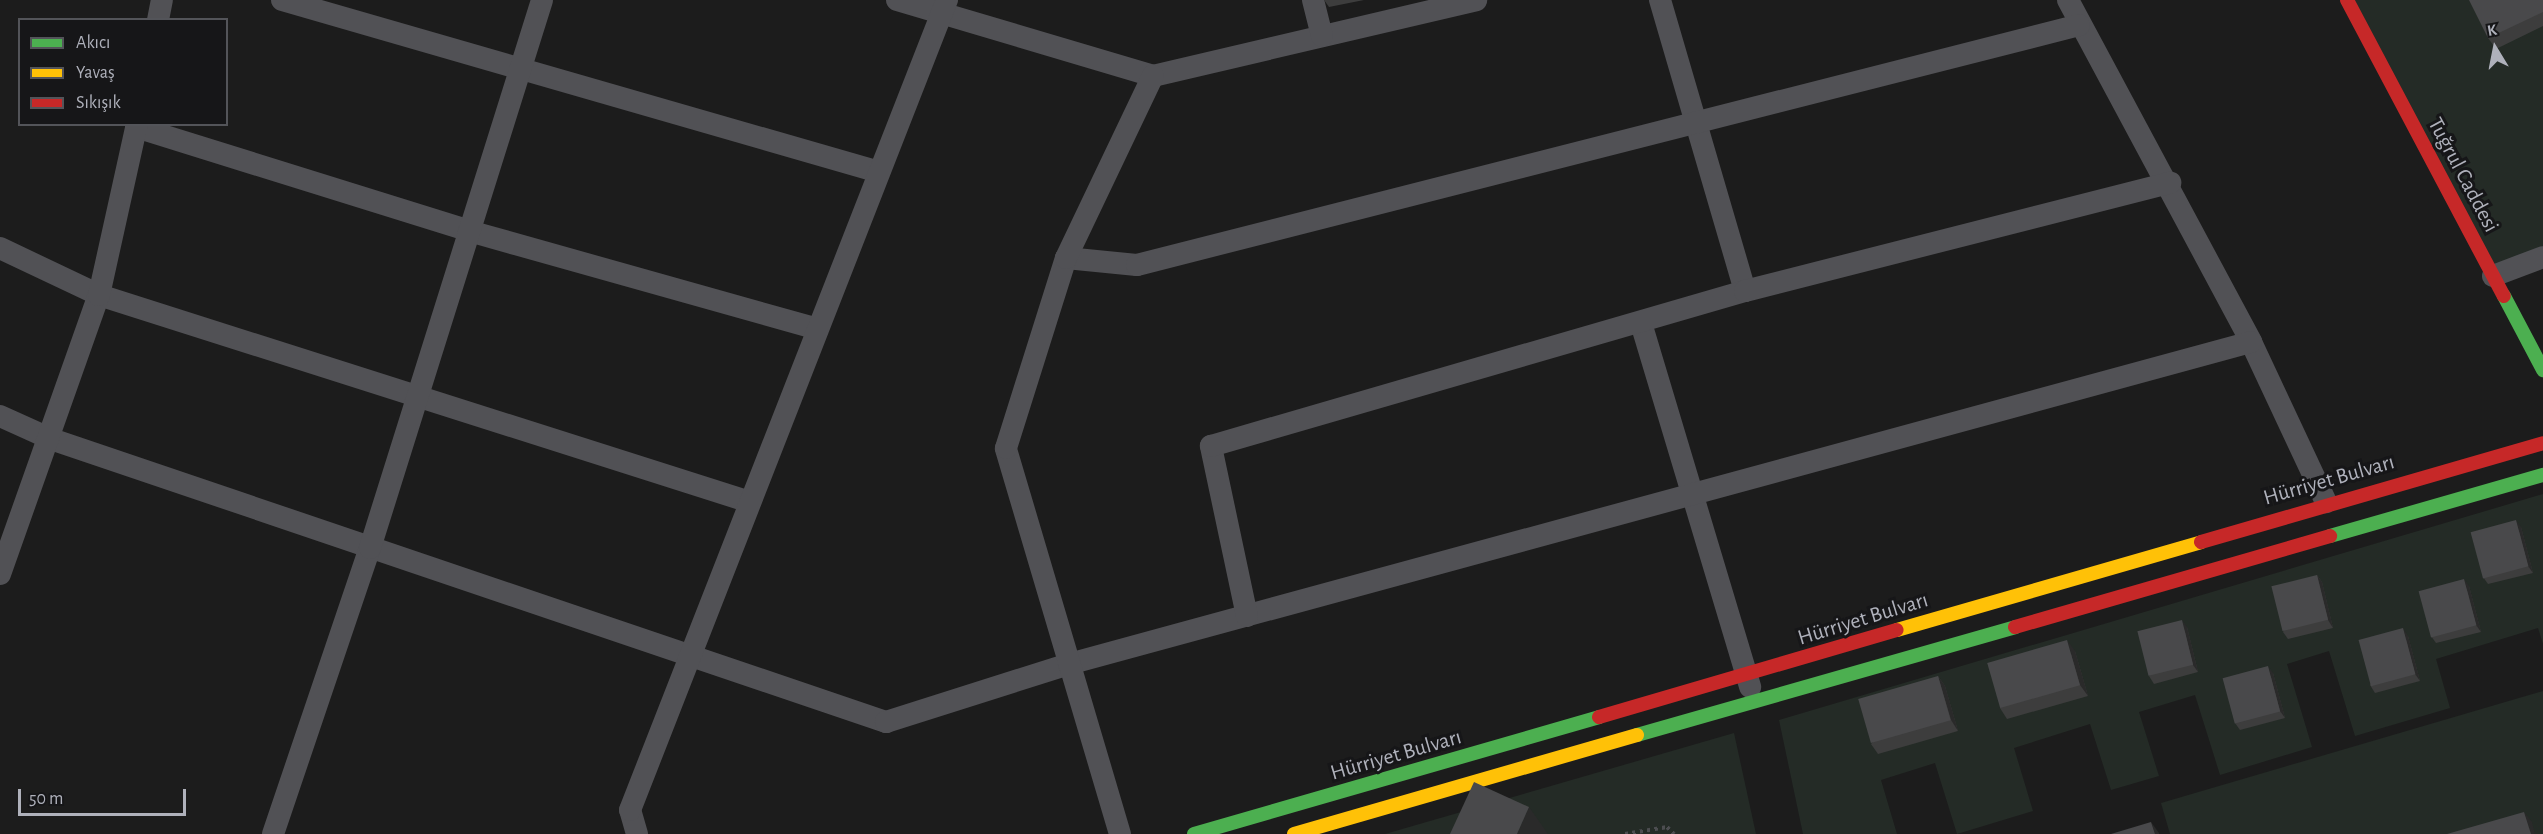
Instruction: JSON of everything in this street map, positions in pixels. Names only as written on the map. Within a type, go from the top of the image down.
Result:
[{"type":"main road","name":"Tuğrul Caddesi","points":[[2347,0],[2543,370]]},
{"type":"main road","name":"Hürriyet Bulvarı","points":[[1194,834],[1746,676],[2326,502],[2543,443]]},
{"type":"main road","points":[[1294,834],[2543,475]]},
{"type":"street","points":[[158,18],[162,0]]},
{"type":"street","points":[[282,0],[879,172]]},
{"type":"street","points":[[273,834],[370,548],[542,0]]},
{"type":"street","points":[[897,0],[944,8],[1153,76],[1476,0]]},
{"type":"street","points":[[1313,0],[1322,36]]},
{"type":"street","points":[[1660,0],[1699,122],[1745,291]]},
{"type":"street","points":[[2068,0],[2079,25],[2170,183],[2251,342],[2326,502]]},
{"type":"street","points":[[637,834],[630,810],[944,8]]},
{"type":"street","points":[[1066,258],[1137,265],[2079,25]]},
{"type":"street","points":[[1120,834],[1006,448],[1066,258],[1153,76]]},
{"type":"street","points":[[0,574],[51,439],[99,295],[136,126],[469,231],[817,329]]},
{"type":"street","points":[[1247,616],[1211,446],[1745,291],[2170,183]]},
{"type":"street","points":[[0,248],[99,295],[750,502]]},
{"type":"street","points":[[2493,276],[2543,257]]},
{"type":"street","points":[[1641,323],[1690,494],[1755,703]]},
{"type":"street","points":[[0,416],[51,439],[886,722],[1069,664],[2251,342]]},
{"type":"path","points":[[1625,834],[1667,827],[1674,834]]},
{"type":"shaded area","points":[[2347,0],[2543,0],[2543,257],[2493,276]]},
{"type":"shaded area","points":[[2543,494],[2543,644],[2538,628],[2436,659],[2450,708],[2355,736],[2329,651],[2287,664],[2312,747],[2220,775],[2195,695],[2139,712],[2159,776],[2111,790],[2090,724],[2014,748],[2033,811],[1957,834],[1935,763],[1881,780],[1897,834],[1803,834],[1779,720]]},
{"type":"shaded area","points":[[2543,691],[2543,834],[2170,834],[2161,803]]},
{"type":"shaded area","points":[[1734,733],[1756,834],[1385,834]]},
{"type":"building","points":[[2469,0],[2543,0],[2543,12],[2488,38]]},
{"type":"building","points":[[2516,520],[2528,566],[2483,579],[2471,532]]},
{"type":"building","points":[[2317,575],[2328,620],[2283,631],[2271,586]]},
{"type":"building","points":[[2464,579],[2476,625],[2431,638],[2419,591]]},
{"type":"building","points":[[2182,620],[2193,665],[2148,676],[2137,631]]},
{"type":"building","points":[[2403,628],[2415,674],[2371,686],[2359,640]]},
{"type":"building","points":[[2067,640],[2080,685],[2000,708],[1987,663]]},
{"type":"building","points":[[2268,666],[2280,711],[2235,724],[2223,678]]},
{"type":"building","points":[[1938,676],[1951,720],[1871,743],[1858,699]]},
{"type":"building","points":[[1474,782],[1529,807],[1517,834],[1450,834]]},
{"type":"building","points":[[2524,812],[2531,834],[2447,834]]},
{"type":"building","points":[[2151,822],[2155,834],[2111,834]]},
{"type":"traffic: fast","points":[[2504,296],[2543,370]]},
{"type":"traffic: fast","points":[[2330,536],[2543,475]]},
{"type":"traffic: fast","points":[[1637,735],[2015,627]]},
{"type":"traffic: fast","points":[[1194,834],[1599,717]]},
{"type":"traffic: slow","points":[[1897,630],[2201,542]]},
{"type":"traffic: slow","points":[[1294,834],[1637,735]]},
{"type":"traffic: jam","points":[[2347,0],[2504,296]]},
{"type":"traffic: jam","points":[[2201,542],[2543,443]]},
{"type":"traffic: jam","points":[[2015,627],[2330,536]]},
{"type":"traffic: jam","points":[[1599,717],[1897,630]]}]
